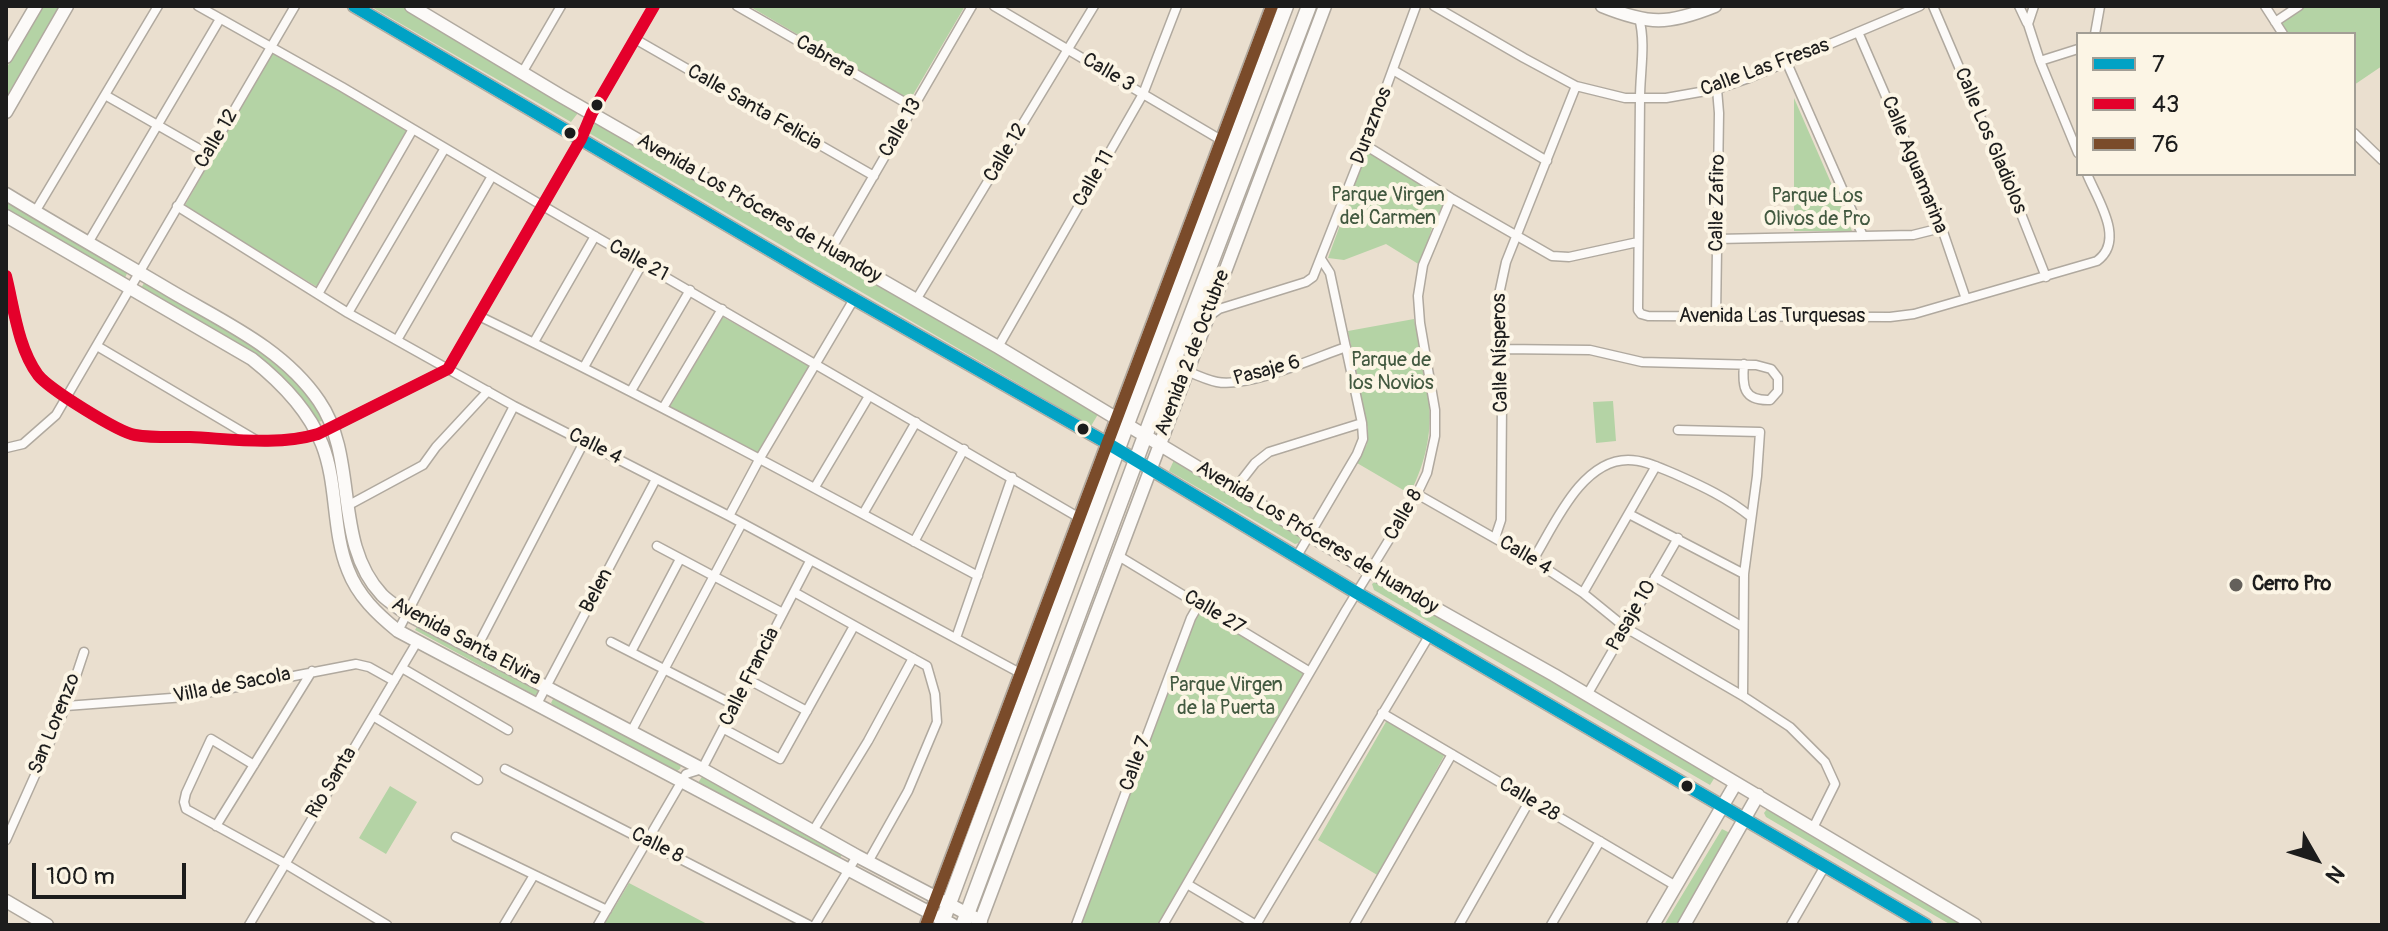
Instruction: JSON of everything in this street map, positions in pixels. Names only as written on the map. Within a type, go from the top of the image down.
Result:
[{"type":"main road","points":[[6,57],[36,6]]},
{"type":"main road","points":[[6,112],[67,6]]},
{"type":"main road","name":"Avenida Los Próceres de Huandoy","points":[[354,6],[854,299],[1113,446],[1429,636],[1926,925]]},
{"type":"main road","name":"Avenida Los Próceres de Huandoy","points":[[411,6],[998,347],[1371,572],[1587,695],[1975,925]]},
{"type":"main road","name":"Avenida 2 de Octubre","points":[[942,902],[1113,446],[1221,140],[1272,6]]},
{"type":"main road","name":"Avenida 2 de Octubre","points":[[1121,422],[1286,6]]},
{"type":"main road","name":"Avenida 2 de Octubre","points":[[973,921],[1136,460],[1309,6]]},
{"type":"main road","name":"Avenida 2 de Octubre","points":[[973,921],[1117,555],[1325,6]]},
{"type":"main road","points":[[1602,6],[1661,22],[1715,6]]},
{"type":"main road","name":"Avenida Santa Elvira","points":[[6,194],[261,343],[299,375],[319,400],[334,427],[357,553],[366,574],[383,597],[407,614],[702,769],[973,921]]},
{"type":"main road","name":"Avenida Santa Elvira","points":[[6,216],[252,359],[285,388],[318,434],[332,481],[342,553],[348,570],[370,606],[398,631],[939,922]]},
{"type":"main road","name":"Avenida 2 de Octubre","points":[[939,922],[942,902],[1020,673],[1078,517],[1113,446]]},
{"type":"main road","points":[[1653,925],[1736,783]]},
{"type":"main road","points":[[1684,925],[1758,795]]},
{"type":"main road","points":[[6,901],[47,925]]},
{"type":"street","points":[[35,212],[158,6]]},
{"type":"street","name":"Calle 21","points":[[198,6],[1078,517]]},
{"type":"street","name":"Calle 12","points":[[139,272],[295,6]]},
{"type":"street","points":[[522,73],[561,6]]},
{"type":"street","points":[[6,276],[24,348],[47,386],[132,435],[256,440],[305,438],[318,434],[448,369],[654,6]]},
{"type":"street","name":"Cabrera","points":[[737,6],[913,107]]},
{"type":"street","name":"Calle 13","points":[[830,251],[972,6]]},
{"type":"street","name":"Calle 3","points":[[994,6],[1221,140]]},
{"type":"street","name":"Calle 12","points":[[916,300],[1094,6]]},
{"type":"street","name":"Calle 11","points":[[998,347],[1143,94],[1177,6]]},
{"type":"street","name":"Duraznos","points":[[1321,259],[1416,6]]},
{"type":"street","name":"Calle Las Fresas","points":[[1434,6],[1576,86],[1608,95],[1640,98],[1666,98],[1717,89],[1787,63],[1920,6]]},
{"type":"street","name":"Calle Los Gladiolos","points":[[1933,6],[2046,277]]},
{"type":"street","points":[[2019,6],[2076,148]]},
{"type":"street","points":[[2028,24],[2034,6]]},
{"type":"street","points":[[2095,32],[2100,6]]},
{"type":"street","points":[[2265,6],[2282,32]]},
{"type":"street","points":[[2275,22],[2299,6]]},
{"type":"street","name":"Avenida Las Turquesas","points":[[1639,18],[1643,33],[1638,242],[1638,310],[1641,314],[1890,317],[1935,310],[2046,277],[2097,261],[2108,249],[2111,233],[2088,176]]},
{"type":"street","points":[[88,243],[220,19]]},
{"type":"street","name":"Calle Aguamarina","points":[[1858,32],[1941,228],[1966,299]]},
{"type":"street","name":"Calle Santa Felicia","points":[[635,39],[874,176]]},
{"type":"street","points":[[2040,61],[2076,50]]},
{"type":"street","points":[[1787,63],[1863,236]]},
{"type":"street","points":[[1393,70],[1547,161]]},
{"type":"street","name":"Calle Nísperos","points":[[1495,538],[1501,520],[1498,299],[1506,262],[1576,86]]},
{"type":"street","name":"Calle Zafiro","points":[[1716,317],[1717,89]]},
{"type":"street","points":[[105,95],[208,154]]},
{"type":"street","points":[[318,294],[413,129]]},
{"type":"street","points":[[2356,135],[2380,156]]},
{"type":"street","points":[[1365,145],[1552,256],[1569,257],[1638,242]]},
{"type":"street","points":[[348,313],[445,148]]},
{"type":"street","points":[[397,340],[492,176]]},
{"type":"street","name":"Calle 8","points":[[1163,925],[1417,494],[1430,461],[1436,424],[1418,296],[1423,265],[1451,198]]},
{"type":"street","name":"Calle 4","points":[[177,206],[348,313],[514,406],[729,516],[1020,673]]},
{"type":"street","points":[[1717,239],[1913,235],[1941,228]]},
{"type":"street","points":[[534,342],[595,236]]},
{"type":"street","points":[[1207,317],[1219,309],[1306,282],[1313,277],[1321,259]]},
{"type":"street","points":[[1297,556],[1363,439],[1330,273],[1321,259]]},
{"type":"street","points":[[584,367],[642,264]]},
{"type":"street","points":[[6,448],[23,444],[56,415],[139,272]]},
{"type":"street","points":[[631,391],[690,290]]},
{"type":"street","points":[[729,516],[854,299]]},
{"type":"street","points":[[663,408],[722,309]]},
{"type":"street","points":[[479,316],[760,458],[978,576]]},
{"type":"street","points":[[97,346],[256,440]]},
{"type":"street","name":"Pasaje 6","points":[[1187,371],[1216,382],[1234,382],[1253,379],[1346,347]]},
{"type":"street","points":[[1501,349],[1590,350],[1642,362],[1744,364],[1756,365],[1771,369],[1778,378],[1778,391],[1770,400],[1759,401],[1743,387],[1744,364]]},
{"type":"street","points":[[349,505],[423,465],[488,391]]},
{"type":"street","points":[[815,487],[869,396]]},
{"type":"street","points":[[398,631],[514,406]]},
{"type":"street","points":[[863,514],[916,422]]},
{"type":"street","points":[[1234,490],[1255,463],[1269,452],[1362,423]]},
{"type":"street","points":[[1678,430],[1760,432],[1744,574],[1743,696],[1790,727],[1825,762],[1835,784],[1813,828]]},
{"type":"street","points":[[476,649],[584,442]]},
{"type":"street","points":[[914,542],[964,449]]},
{"type":"street","points":[[1533,560],[1571,497],[1597,469],[1621,460],[1639,460],[1656,466],[1709,490],[1751,517]]},
{"type":"street","points":[[1583,593],[1656,466]]},
{"type":"street","points":[[956,638],[1012,477]]},
{"type":"street","name":"Belen","points":[[537,704],[656,479]]},
{"type":"street","name":"Calle 4","points":[[1417,494],[1533,560],[1583,593],[1626,628],[1743,696]]},
{"type":"street","points":[[1629,514],[1744,574]]},
{"type":"street","points":[[631,732],[742,523]]},
{"type":"street","name":"Pasaje 10","points":[[1587,695],[1678,538]]},
{"type":"street","points":[[657,546],[783,613]]},
{"type":"street","name":"Calle 27","points":[[1117,555],[1310,672]]},
{"type":"street","points":[[631,652],[680,559]]},
{"type":"street","name":"Calle Francia","points":[[681,783],[686,774],[702,769],[810,561]]},
{"type":"street","points":[[1655,577],[1743,627]]},
{"type":"street","points":[[794,592],[927,666],[935,694],[937,722],[908,791],[862,859],[847,870],[815,925]]},
{"type":"street","name":"Calle 7","points":[[1076,925],[1191,618],[1199,604]]},
{"type":"street","points":[[724,729],[780,759],[854,626]]},
{"type":"street","points":[[1187,884],[1256,925],[1429,636]]},
{"type":"street","name":"Rio Santa","points":[[249,925],[417,642]]},
{"type":"street","points":[[611,642],[736,706]]},
{"type":"street","name":"San Lorenzo","points":[[6,840],[66,706],[84,652]]},
{"type":"street","points":[[813,831],[868,741],[913,658]]},
{"type":"street","name":"Villa de Sacola","points":[[66,706],[185,697],[356,664],[369,667],[394,681]]},
{"type":"street","points":[[402,668],[508,730]]},
{"type":"street","points":[[216,826],[312,671]]},
{"type":"street","points":[[749,680],[807,711]]},
{"type":"street","name":"Calle 28","points":[[1382,713],[1676,886]]},
{"type":"street","points":[[373,716],[478,780]]},
{"type":"street","points":[[254,765],[211,739],[184,802],[186,809],[387,925]]},
{"type":"street","points":[[1354,925],[1452,754]]},
{"type":"street","name":"Calle 8","points":[[505,769],[809,925]]},
{"type":"street","points":[[598,925],[681,783]]},
{"type":"street","points":[[1459,925],[1530,800]]},
{"type":"street","points":[[456,837],[607,910]]},
{"type":"street","points":[[1551,925],[1600,841]]},
{"type":"street","points":[[1791,925],[1825,866]]},
{"type":"street","points":[[504,925],[534,875]]},
{"type":"green space","points":[[43,6],[62,6],[6,102],[6,69]]},
{"type":"green space","points":[[370,6],[404,6],[581,109],[571,122]]},
{"type":"green space","points":[[749,6],[965,6],[910,100]]},
{"type":"green space","points":[[2307,6],[2382,6],[2382,66],[2356,84],[2356,32],[2287,32],[2281,23]]},
{"type":"green space","points":[[272,51],[409,131],[319,288],[184,207]]},
{"type":"green space","name":"Parque Los Olivos de Pro","points":[[1794,98],[1852,231],[1794,231]]},
{"type":"green space","points":[[596,121],[1100,411],[1091,426],[589,133]]},
{"type":"green space","name":"Parque Virgen del Carmen","points":[[1367,151],[1447,199],[1432,228],[1420,265],[1386,244],[1344,260],[1328,258]]},
{"type":"green space","points":[[6,199],[128,271],[125,278],[6,210]]},
{"type":"green space","points":[[146,280],[279,360],[316,404],[322,421],[318,422],[285,380],[240,345],[141,288]]},
{"type":"green space","points":[[723,317],[812,367],[760,454],[669,408]]},
{"type":"green space","name":"Parque de los Novios","points":[[1414,319],[1430,407],[1427,448],[1410,494],[1357,463],[1367,444],[1368,430],[1348,331]]},
{"type":"green space","points":[[1613,401],[1616,441],[1596,443],[1593,402]]},
{"type":"green space","points":[[1174,460],[1301,534],[1299,543],[1295,544],[1169,471]]},
{"type":"green space","points":[[1380,580],[1715,777],[1710,785],[1374,590],[1372,584]]},
{"type":"green space","name":"Parque Virgen de la Puerta","points":[[1201,613],[1305,673],[1158,925],[1081,925],[1194,619]]},
{"type":"green space","points":[[418,625],[540,688],[538,695],[415,630]]},
{"type":"green space","points":[[554,697],[679,762],[680,769],[677,771],[553,705]]},
{"type":"green space","points":[[1387,720],[1445,754],[1379,876],[1318,840]]},
{"type":"green space","points":[[703,775],[844,851],[839,860],[698,783]]},
{"type":"green space","points":[[390,786],[417,802],[386,854],[359,838]]},
{"type":"green space","points":[[1772,808],[1972,925],[1951,925],[1766,817],[1764,813]]},
{"type":"green space","points":[[1722,829],[1730,833],[1729,837],[1678,925],[1664,925]]},
{"type":"green space","points":[[629,883],[709,925],[604,925]]},
{"type":"transit line","name":"7","points":[[354,6],[819,279],[1107,443],[1357,593],[1926,925]]},
{"type":"transit line","name":"43","points":[[6,276],[21,340],[38,375],[69,399],[114,426],[142,436],[255,441],[287,440],[318,434],[448,369],[654,6]]},
{"type":"transit line","name":"76","points":[[926,925],[1272,6]]},
{"type":"place","name":"Cerro Pro","points":[[2236,585]]}]
